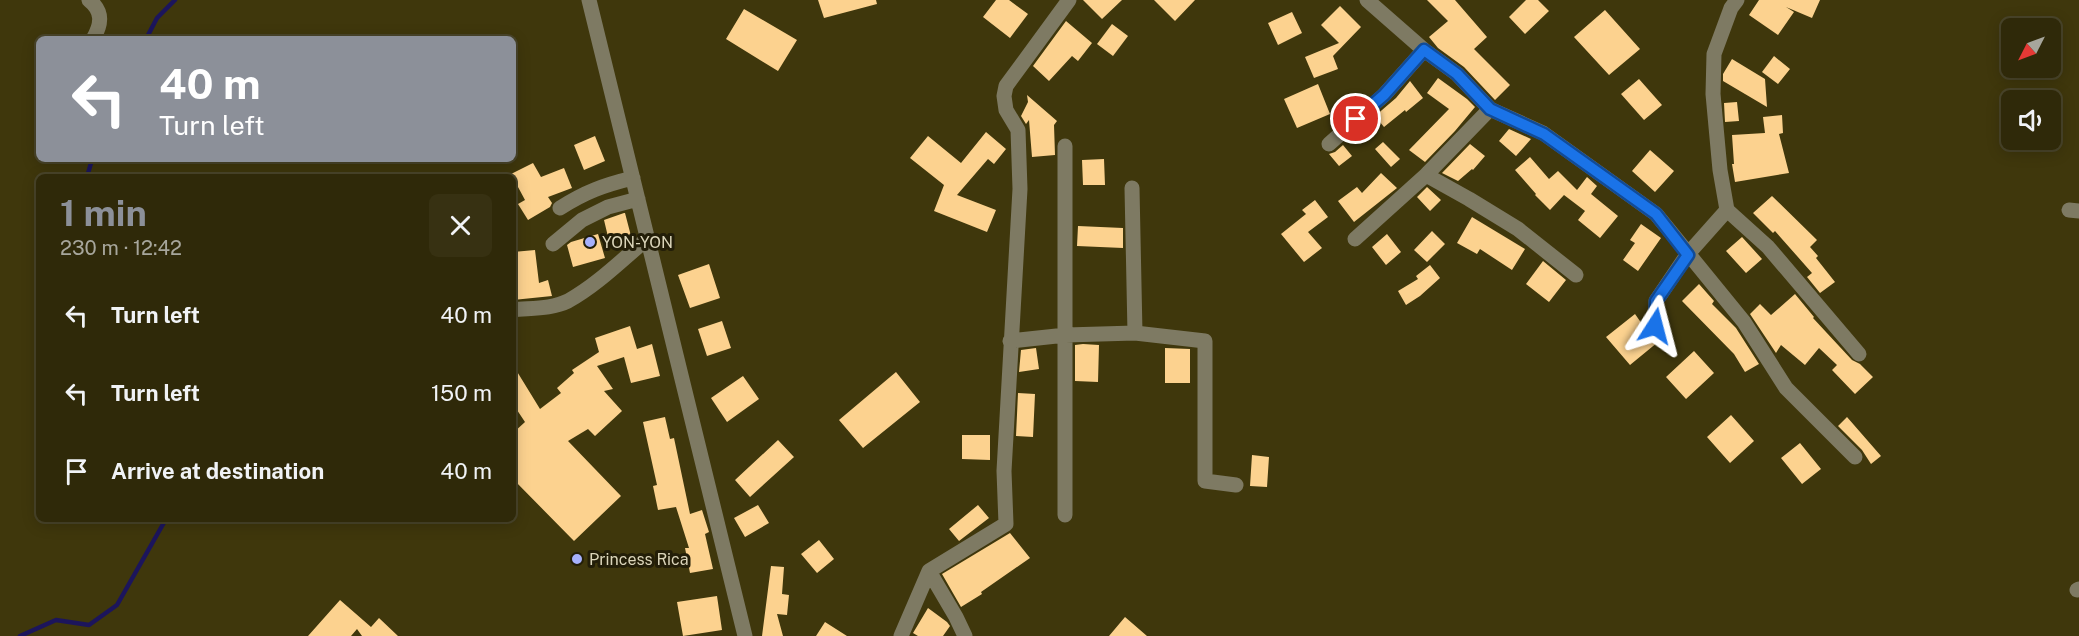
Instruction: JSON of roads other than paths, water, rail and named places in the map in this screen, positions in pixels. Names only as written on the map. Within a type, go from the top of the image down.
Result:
[{"type":"street","points":[[89,0],[97,6],[101,18],[94,36]]},
{"type":"street","points":[[590,0],[745,636]]},
{"type":"street","points":[[901,636],[928,571],[1006,524],[1004,471],[1020,189],[1018,130],[1006,110],[1004,96],[1006,86],[1069,0]]},
{"type":"street","points":[[1367,0],[1424,50],[1457,74],[1490,109],[1544,134],[1656,214],[1744,322],[1786,388],[1855,456]]},
{"type":"street","points":[[1737,0],[1731,8],[1714,54],[1713,94],[1720,170],[1727,210],[1768,247],[1859,354]]},
{"type":"street","points":[[1329,144],[1384,95],[1424,50]]},
{"type":"street","points":[[1355,239],[1426,175],[1490,109]]},
{"type":"street","points":[[1065,146],[1065,515]]},
{"type":"street","points":[[1426,175],[1518,229],[1576,275]]},
{"type":"street","points":[[560,208],[584,193],[605,184],[633,178]]},
{"type":"street","points":[[1132,188],[1135,333]]},
{"type":"street","points":[[553,244],[582,220],[608,207],[638,199]]},
{"type":"street","points":[[1655,326],[1656,301],[1688,255],[1727,210]]},
{"type":"street","points":[[516,310],[546,307],[566,301],[590,285],[648,238]]},
{"type":"street","points":[[1010,341],[1066,335],[1135,333],[1205,340],[1205,482],[1236,485]]},
{"type":"street","points":[[928,571],[965,636]]},
{"type":"waterway","points":[[148,36],[157,18],[175,0]]},
{"type":"waterway","points":[[88,174],[92,162]]},
{"type":"waterway","points":[[20,636],[56,620],[89,625],[117,605],[164,522]]},
{"type":"place","name":"YON-YON","points":[[590,242]]},
{"type":"place","name":"Princess Rica","points":[[577,559]]}]
